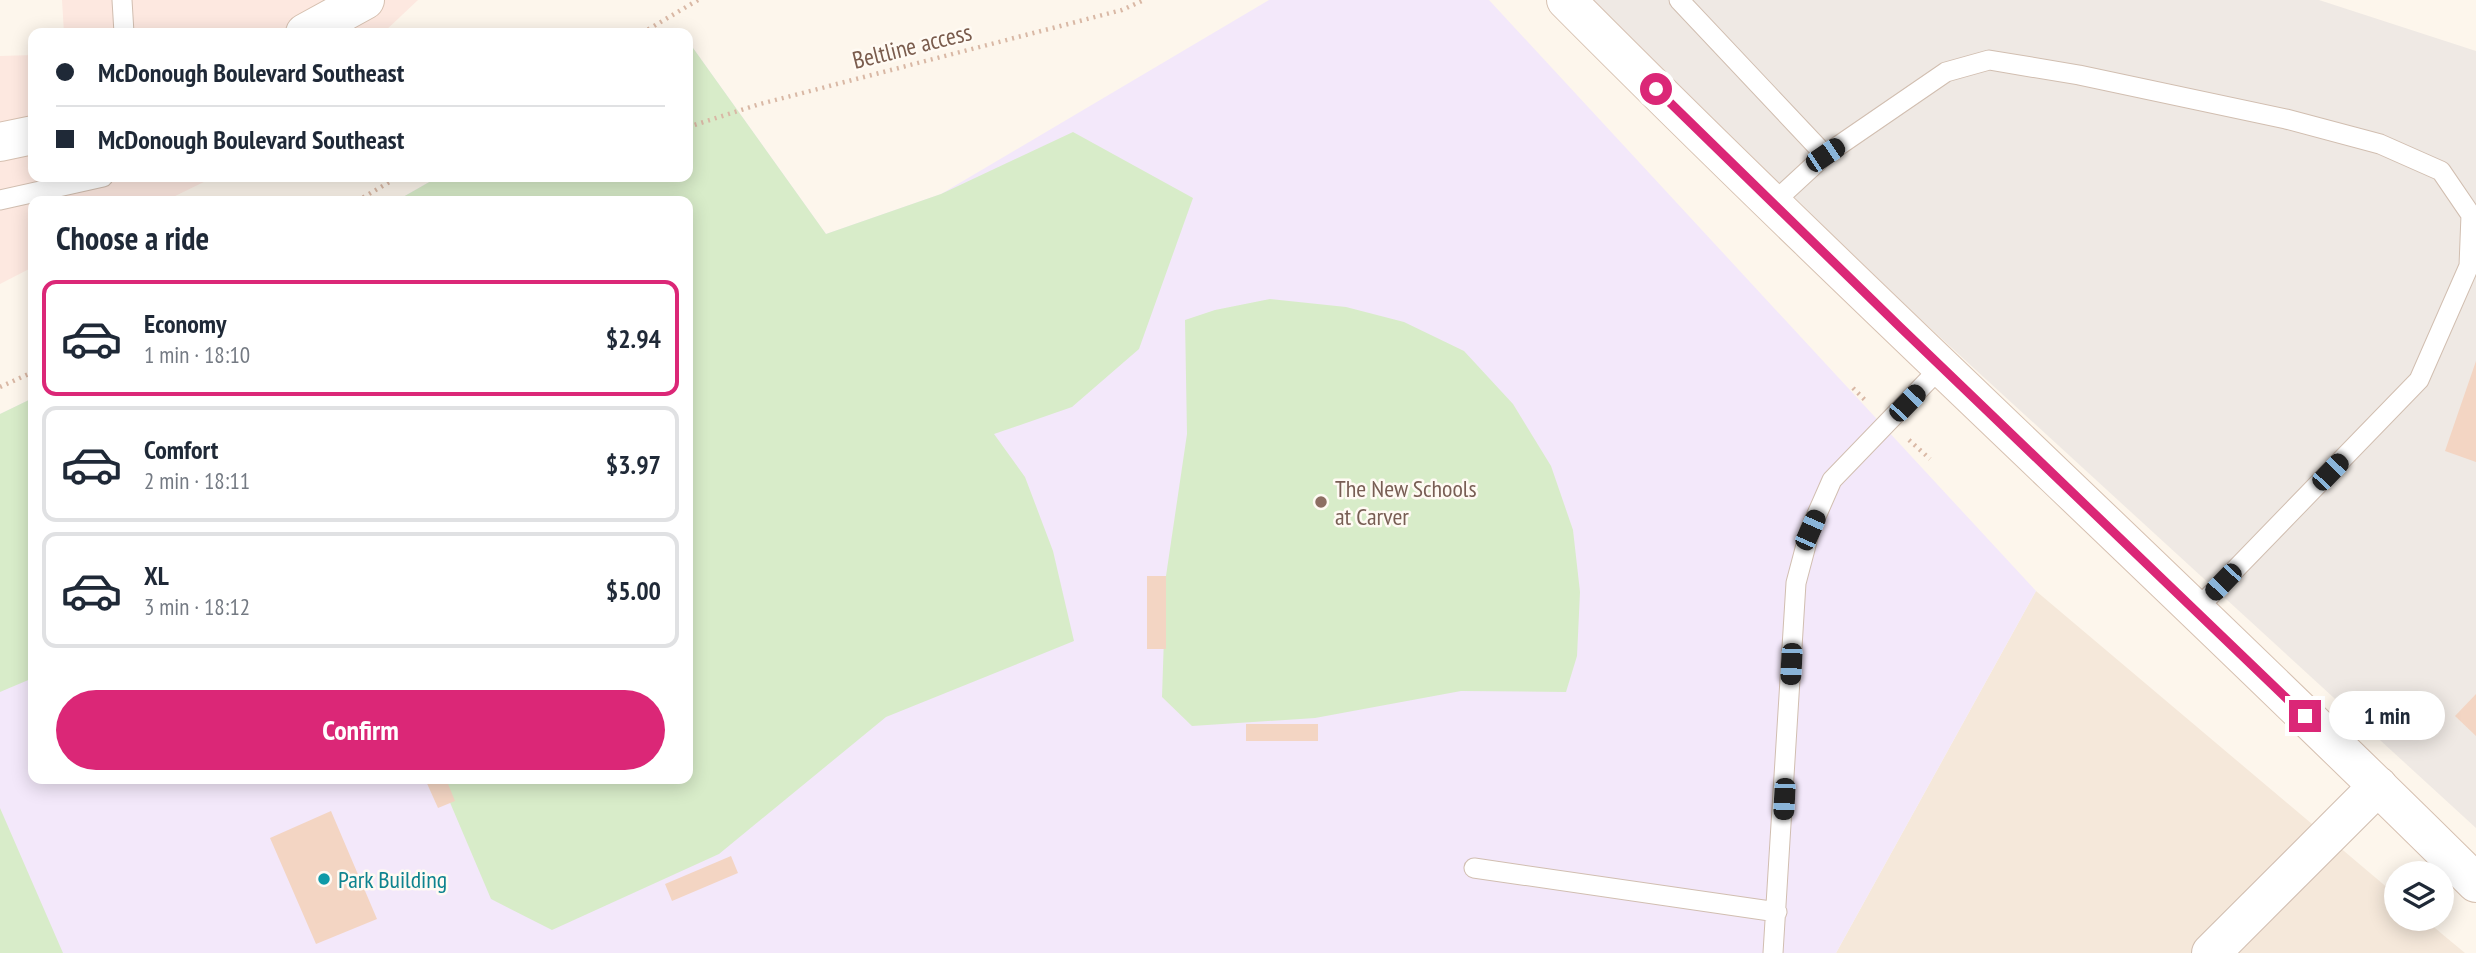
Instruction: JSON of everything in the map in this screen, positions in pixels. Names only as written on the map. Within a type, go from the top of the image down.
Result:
[{"type":"main road","points":[[314,28],[365,0]]},
{"type":"main road","points":[[1566,0],[1941,367],[2476,883]]},
{"type":"main road","points":[[0,142],[28,136]]},
{"type":"main road","points":[[2211,953],[2378,786]]},
{"type":"lane","points":[[121,0],[124,28]]},
{"type":"lane","points":[[1679,0],[1825,155]]},
{"type":"lane","points":[[1773,203],[1825,155],[1946,72],[1989,60],[2079,75],[2286,119],[2380,144],[2441,171],[2471,215],[2469,266],[2419,380],[2195,611]]},
{"type":"lane","points":[[0,200],[81,182]]},
{"type":"lane","points":[[1773,953],[1796,583],[1810,530],[1832,480],[1941,367]]},
{"type":"lane","points":[[1474,868],[1777,912]]},
{"type":"path","points":[[650,28],[698,0]]},
{"type":"path","name":"Beltline access","points":[[693,125],[760,103],[1122,10],[1144,0]]},
{"type":"path","points":[[366,196],[389,182]]},
{"type":"path","points":[[0,387],[28,374]]},
{"type":"path","points":[[1853,388],[1872,407]]},
{"type":"path","points":[[1906,437],[1930,459]]},
{"type":"shaded area","points":[[62,0],[418,0],[388,28],[64,28]]},
{"type":"shaded area","name":"The New Schools at Carver","points":[[1269,0],[1489,0],[2036,591],[1836,953],[0,953],[0,414],[28,400],[28,784],[693,784],[693,196],[405,196],[429,182],[693,182],[693,48],[826,234],[941,194]]},
{"type":"shaded area","points":[[1572,0],[2319,0],[2476,51],[2476,828]]},
{"type":"shaded area","points":[[28,55],[28,182],[204,182],[175,196],[28,196],[28,270],[0,284],[0,56]]},
{"type":"shaded area","points":[[2036,591],[2384,885],[2384,931],[2438,931],[2465,953],[1836,953]]},
{"type":"green space","points":[[693,48],[826,234],[941,194],[1073,132],[1193,198],[1139,349],[1072,407],[994,434],[1025,477],[1053,551],[1074,641],[886,717],[719,854],[552,930],[491,899],[442,784],[693,784],[693,196],[405,196],[429,182],[693,182]]},
{"type":"green space","points":[[1270,299],[1346,307],[1404,322],[1464,351],[1513,404],[1551,466],[1573,530],[1580,592],[1577,656],[1566,692],[1461,691],[1315,718],[1192,726],[1162,697],[1166,576],[1187,434],[1185,320],[1215,310]]},
{"type":"green space","points":[[28,400],[28,680],[0,692],[0,414]]},
{"type":"green space","points":[[0,808],[63,953],[0,953]]},
{"type":"building","points":[[2476,361],[2476,462],[2445,451]]},
{"type":"building","points":[[1147,576],[1166,576],[1166,649],[1147,649]]},
{"type":"building","points":[[2476,694],[2476,736],[2455,716]]},
{"type":"building","points":[[1246,724],[1318,724],[1318,741],[1246,741]]},
{"type":"building","points":[[427,784],[448,784],[455,801],[438,808]]},
{"type":"building","name":"Park Building","points":[[331,811],[377,919],[316,944],[270,838]]},
{"type":"building","points":[[731,856],[738,873],[672,901],[665,884]]},
{"type":"place","name":"The New Schools at Carver","points":[[1321,502]]},
{"type":"place","name":"Park Building","points":[[324,879]]},
{"type":"route","points":[[1656,89],[2305,716]]}]
